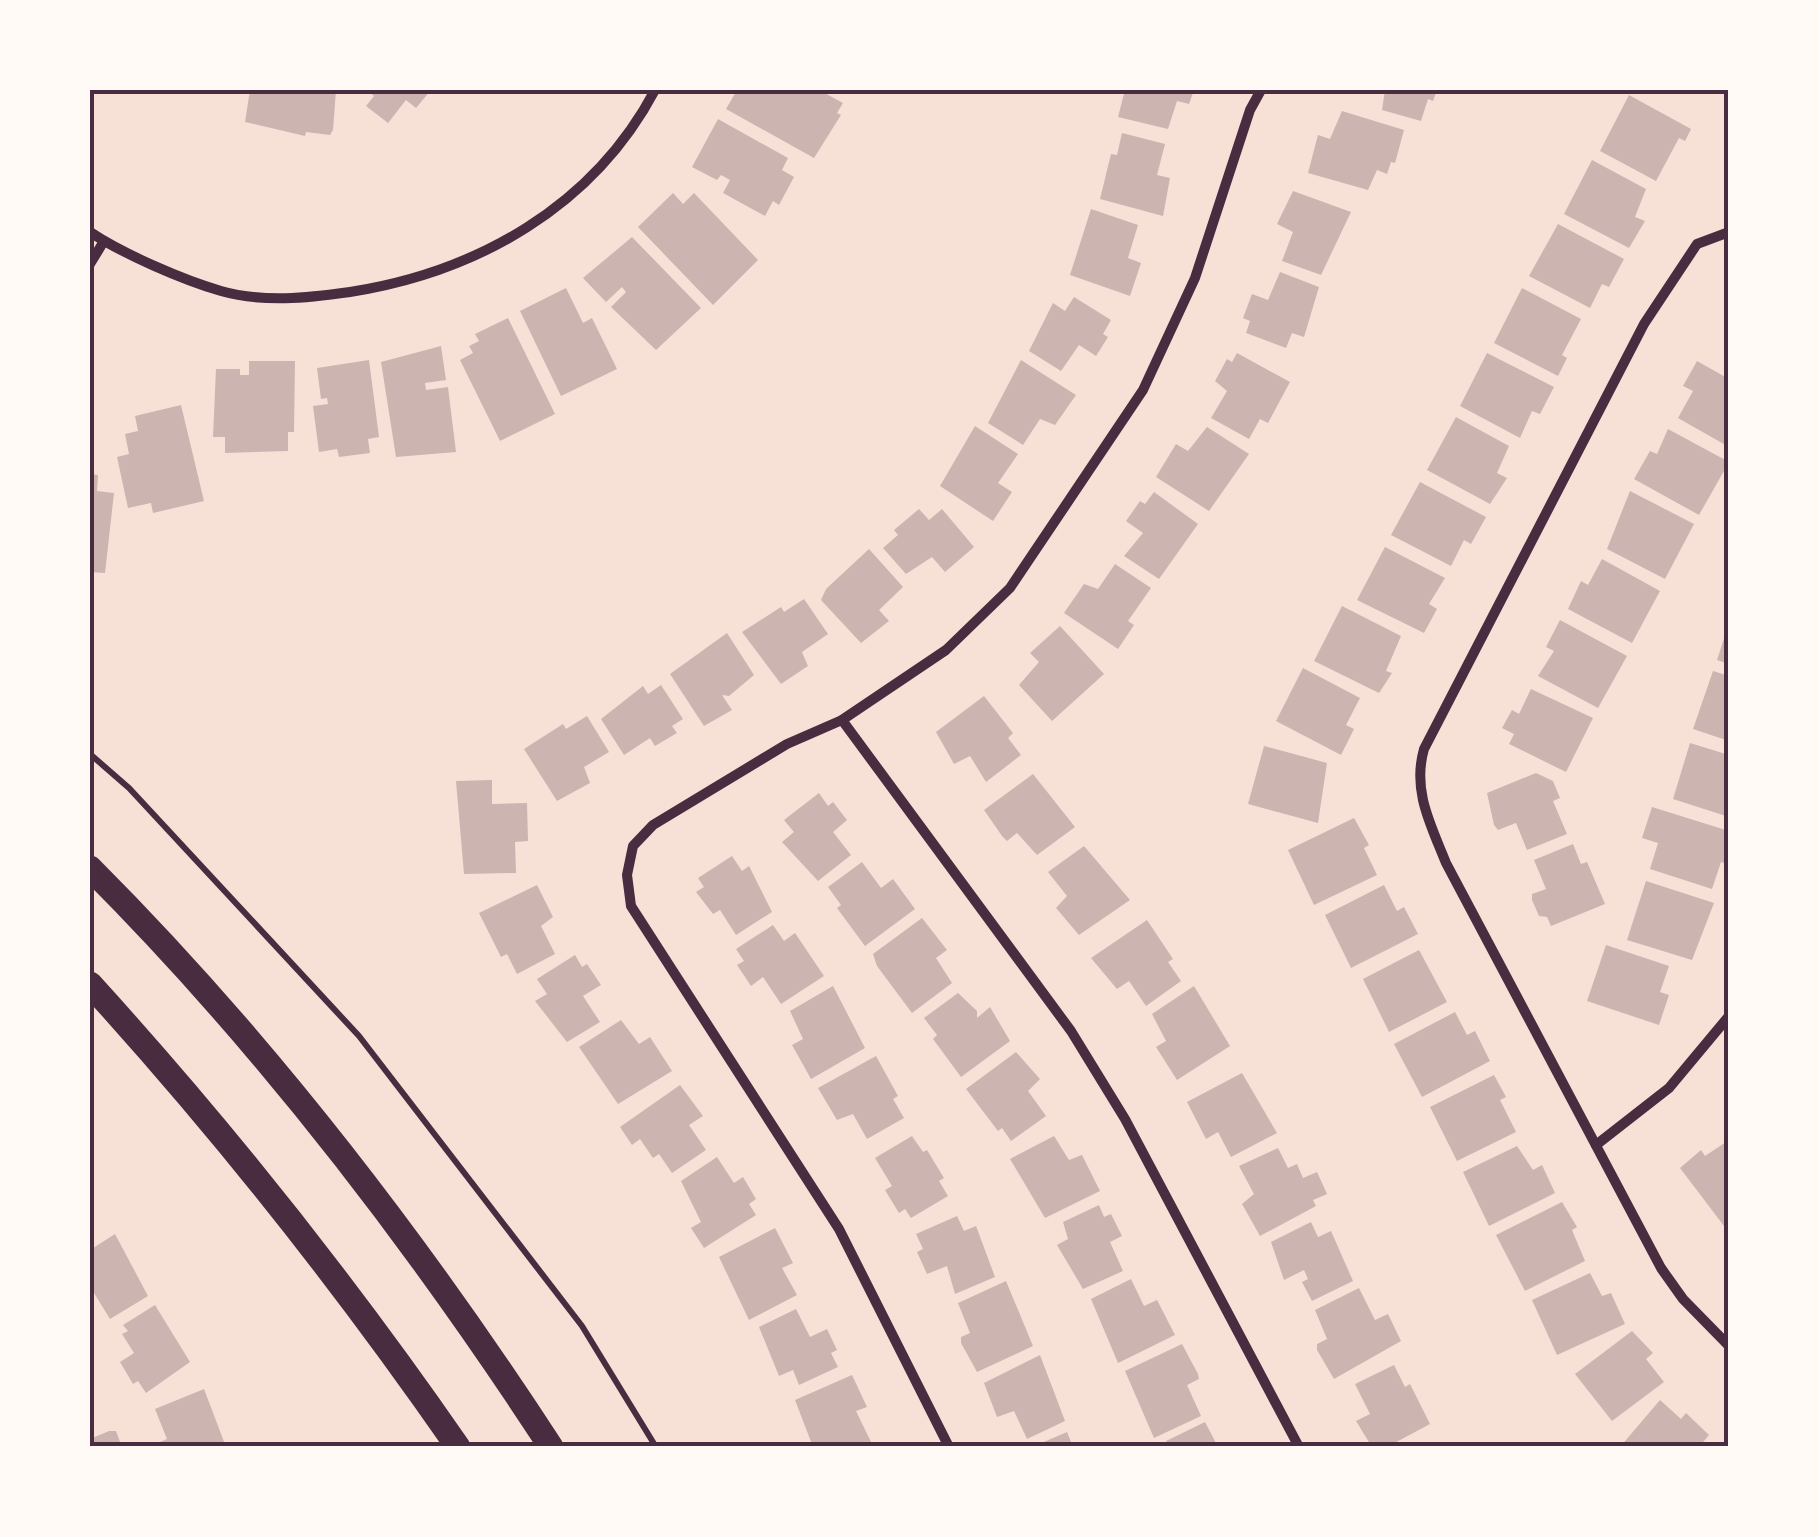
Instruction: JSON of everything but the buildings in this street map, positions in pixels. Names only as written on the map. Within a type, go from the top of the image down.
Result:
[{"type":"main road","points":[[90,868],[250,1038],[333,1141],[444,1289],[551,1447]]},
{"type":"main road","points":[[90,984],[272,1195],[383,1338],[458,1447]]},
{"type":"street","points":[[90,232],[222,291],[302,299],[379,287],[452,268],[499,247],[555,206],[617,149],[655,90]]},
{"type":"street","points":[[949,1447],[839,1230],[630,906],[626,875],[632,846],[653,826],[787,744],[842,720],[946,650],[1010,588],[1143,390],[1195,278],[1250,110],[1261,90]]},
{"type":"street","points":[[1729,232],[1697,244],[1644,324],[1424,750],[1417,774],[1421,800],[1446,864],[1661,1268],[1683,1299],[1729,1346]]},
{"type":"street","points":[[90,264],[104,241]]},
{"type":"street","points":[[842,720],[1071,1031],[1126,1119],[1299,1447]]},
{"type":"street","points":[[1596,1145],[1669,1088],[1729,1016]]},
{"type":"path","points":[[90,754],[129,788],[359,1036],[582,1326],[656,1447]]}]
